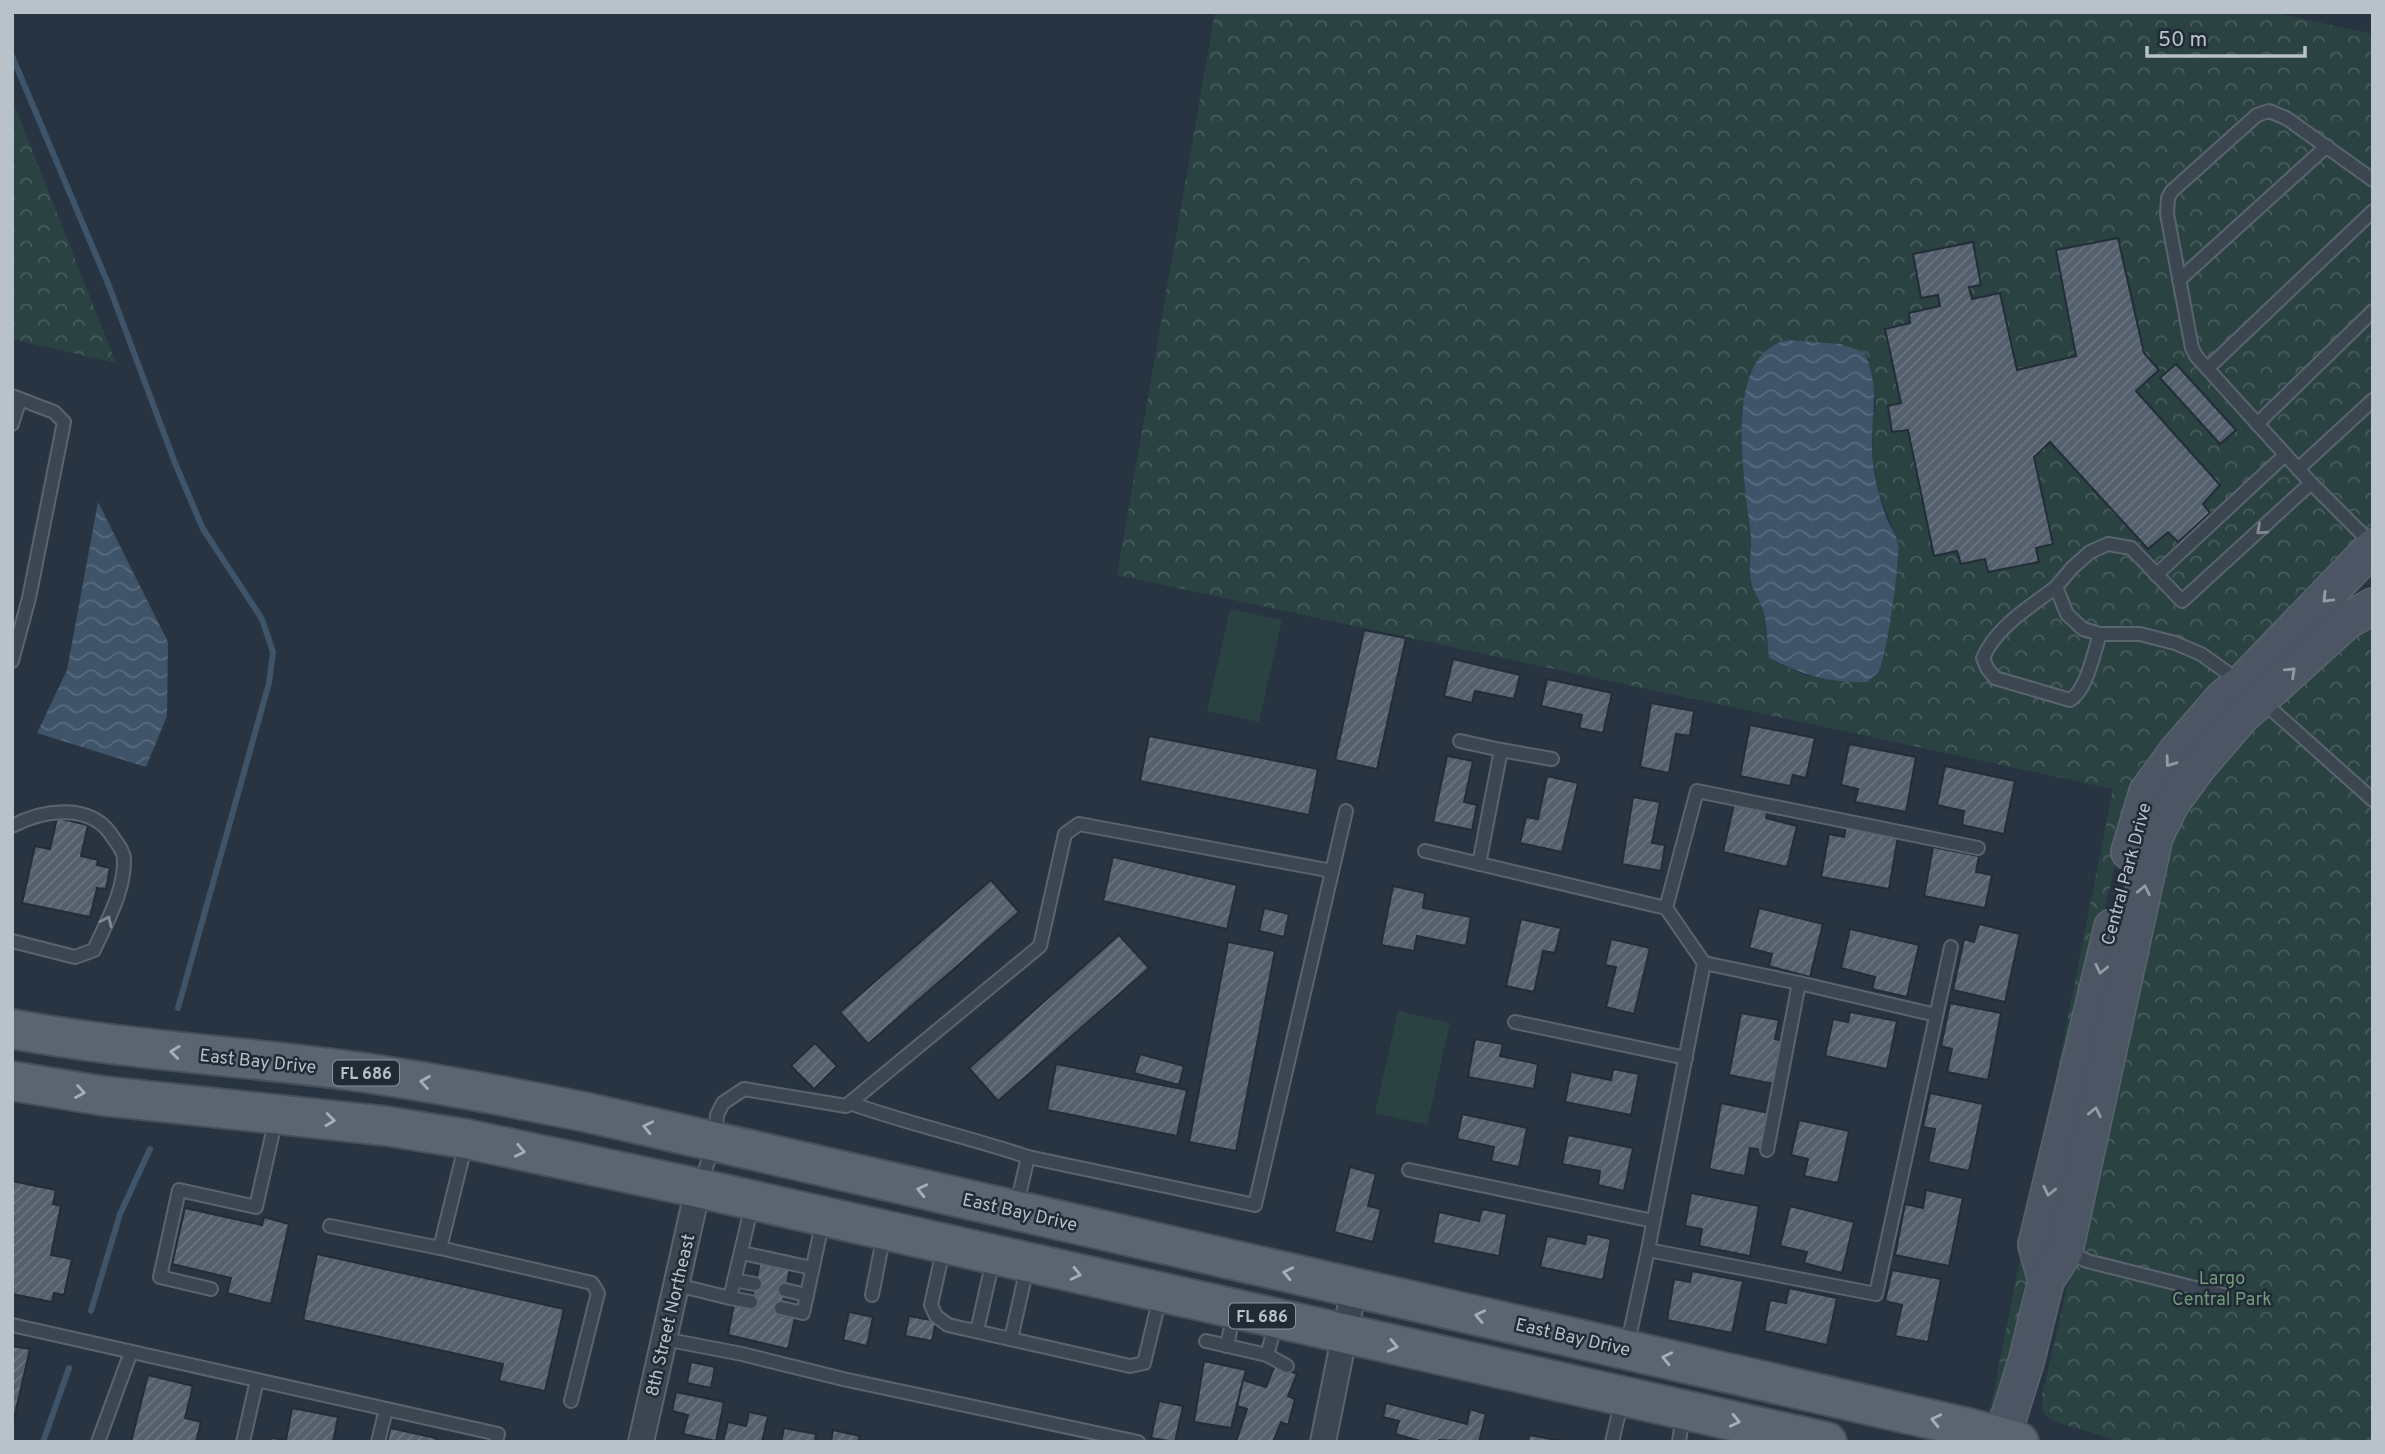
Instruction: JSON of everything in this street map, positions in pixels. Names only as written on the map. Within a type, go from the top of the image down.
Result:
[{"type":"main road","name":"East Bay Drive","points":[[12,1029],[127,1046],[358,1072],[471,1089],[585,1112],[1354,1289],[1626,1348],[1969,1428],[2007,1441]]},
{"type":"main road","name":"FL 686","points":[[12,1081],[104,1096],[386,1126],[467,1139],[698,1188],[1161,1293],[1231,1328],[1272,1337],[1345,1335],[1623,1396],[1681,1426],[1827,1442]]},
{"type":"street","name":"Central Park Drive","points":[[2007,1441],[2046,1281],[2065,1251],[2155,837],[2171,804],[2198,767],[2241,717],[2252,692],[2373,546]]},
{"type":"street","name":"Central Park Drive","points":[[2046,1281],[2036,1245],[2134,831],[2147,792],[2177,751],[2224,698],[2252,692],[2347,621],[2373,606]]},
{"type":"street","name":"8th Street Northeast","points":[[641,1442],[698,1188]]},
{"type":"street","points":[[1323,1442],[1354,1289]]},
{"type":"lane","points":[[2373,180],[2286,118],[2269,111],[2256,115],[2172,191],[2168,198],[2167,214],[2192,348],[2196,356],[2311,483],[2373,546]]},
{"type":"lane","points":[[2179,280],[2327,146]]},
{"type":"lane","points":[[2208,368],[2373,211]]},
{"type":"lane","points":[[2257,424],[2373,311]]},
{"type":"lane","points":[[12,424],[16,397],[54,412],[64,422],[29,598],[12,661]]},
{"type":"lane","points":[[2298,469],[2373,400]]},
{"type":"lane","points":[[2156,575],[2285,455]]},
{"type":"lane","points":[[2100,634],[2082,687],[2077,696],[2070,700],[1995,678],[1983,658],[1988,646],[2015,618],[2056,587],[2090,552],[2108,544],[2131,548],[2182,601],[2311,483]]},
{"type":"lane","points":[[2056,587],[2067,614],[2083,629],[2100,634],[2140,634],[2175,643],[2201,654],[2252,692],[2373,800]]},
{"type":"lane","points":[[1460,741],[1552,759]]},
{"type":"lane","points":[[1479,864],[1501,750]]},
{"type":"lane","points":[[1666,908],[1697,791],[1978,848]]},
{"type":"lane","points":[[12,826],[63,810],[90,816],[111,832],[124,855],[119,897],[94,950],[75,957],[12,941]]},
{"type":"lane","points":[[850,1102],[899,1121],[1028,1157],[1255,1205],[1346,811]]},
{"type":"lane","points":[[698,1188],[715,1142],[717,1115],[723,1103],[744,1089],[846,1106],[1040,946],[1065,834],[1079,824],[1332,870]]},
{"type":"lane","points":[[1425,851],[1666,908],[1704,963],[1936,1015]]},
{"type":"lane","points":[[1648,1250],[1876,1294],[1951,947]]},
{"type":"lane","points":[[1626,1348],[1648,1250],[1704,963]]},
{"type":"lane","points":[[1767,1150],[1799,983]]},
{"type":"lane","points":[[1515,1022],[1686,1058]]},
{"type":"lane","points":[[211,1289],[160,1277],[179,1190],[256,1207],[277,1114]]},
{"type":"lane","points":[[440,1248],[467,1139]]},
{"type":"lane","points":[[1015,1211],[1028,1157]]},
{"type":"lane","points":[[1409,1170],[1653,1221]]},
{"type":"lane","points":[[730,1297],[753,1201]]},
{"type":"lane","points":[[781,1308],[803,1313],[823,1216]]},
{"type":"lane","points":[[330,1226],[592,1283],[598,1293],[571,1401]]},
{"type":"lane","points":[[872,1295],[885,1231]]},
{"type":"lane","points":[[945,1244],[931,1305],[936,1315],[948,1325],[1130,1366],[1144,1363],[1161,1293]]},
{"type":"lane","points":[[2065,1251],[2087,1261],[2223,1295]]},
{"type":"lane","points":[[742,1254],[812,1268]]},
{"type":"lane","points":[[977,1331],[1011,1259]]},
{"type":"lane","points":[[1011,1259],[1011,1339]]},
{"type":"lane","points":[[734,1280],[755,1284]]},
{"type":"lane","points":[[677,1285],[751,1302]]},
{"type":"lane","points":[[785,1290],[807,1295]]},
{"type":"lane","points":[[12,1325],[498,1434],[496,1442]]},
{"type":"lane","points":[[1206,1341],[1231,1328]]},
{"type":"lane","points":[[1272,1337],[1287,1366]]},
{"type":"lane","points":[[664,1339],[1138,1442]]},
{"type":"lane","points":[[98,1442],[131,1352]]},
{"type":"lane","points":[[243,1442],[257,1380]]},
{"type":"lane","points":[[1612,1442],[1623,1396]]},
{"type":"lane","points":[[378,1442],[386,1409]]},
{"type":"green space","points":[[1215,12],[2271,12],[2373,34],[2373,532],[2121,840],[2026,1242],[2034,1279],[1996,1423],[1988,1421],[2113,789],[1117,575]],"holes":[[[1789,340],[1840,344],[1876,401],[1872,429],[1873,461],[1879,493],[1898,542],[1885,655],[1878,672],[1806,676],[1769,658],[1763,610],[1751,581],[1752,545],[1742,447],[1742,408]]]},
{"type":"green space","points":[[12,99],[116,363],[12,339]]},
{"type":"green space","points":[[1230,609],[1282,620],[1259,722],[1207,711]]},
{"type":"green space","name":"Largo Central Park","points":[[2373,616],[2373,1442],[2123,1442],[2052,1421],[2043,1411],[2042,1395],[2174,831],[2199,778]]},
{"type":"green space","points":[[1398,1011],[1450,1023],[1427,1125],[1375,1113]]},
{"type":"water","points":[[1789,340],[1840,344],[1864,352],[1870,366],[1874,393],[1872,447],[1876,484],[1897,541],[1898,554],[1886,648],[1879,671],[1867,682],[1816,677],[1769,658],[1763,610],[1752,584],[1751,537],[1742,456],[1745,395],[1753,369],[1767,350]]},
{"type":"water","points":[[98,502],[168,642],[167,716],[146,767],[37,733],[67,670]]},
{"type":"building","points":[[2118,238],[2144,353],[2159,370],[2136,391],[2220,485],[2203,504],[2210,513],[2178,542],[2168,532],[2148,549],[2050,442],[2034,457],[2053,544],[2036,548],[2039,562],[1988,572],[1985,559],[1961,564],[1957,551],[1934,556],[1908,430],[1892,432],[1888,406],[1901,403],[1885,329],[1910,323],[1909,313],[1940,306],[1938,295],[1921,298],[1913,254],[1973,242],[1981,285],[1969,287],[1972,299],[2000,293],[2017,370],[2076,356],[2056,250]]},
{"type":"building","points":[[2176,364],[2236,430],[2220,444],[2160,378]]},
{"type":"building","points":[[1364,630],[1406,638],[1377,769],[1335,760]]},
{"type":"building","points":[[1453,659],[1520,675],[1514,699],[1475,691],[1472,703],[1444,696]]},
{"type":"building","points":[[1547,679],[1612,693],[1603,733],[1579,728],[1582,715],[1541,706]]},
{"type":"building","points":[[1651,703],[1694,711],[1690,736],[1676,734],[1669,773],[1640,767]]},
{"type":"building","points":[[1750,725],[1815,738],[1806,778],[1793,775],[1790,786],[1740,776]]},
{"type":"building","points":[[1149,736],[1318,769],[1309,815],[1140,781]]},
{"type":"building","points":[[1849,744],[1916,757],[1906,812],[1855,802],[1858,789],[1841,785]]},
{"type":"building","points":[[1447,756],[1473,761],[1464,802],[1477,805],[1472,830],[1433,822]]},
{"type":"building","points":[[1945,766],[2015,781],[2004,834],[1962,825],[1964,811],[1937,805]]},
{"type":"building","points":[[1547,776],[1578,783],[1562,852],[1520,843],[1526,817],[1538,819]]},
{"type":"building","points":[[1633,797],[1660,802],[1652,843],[1665,845],[1661,871],[1622,864]]},
{"type":"building","points":[[1735,800],[1768,808],[1766,818],[1797,826],[1787,867],[1723,852]]},
{"type":"building","points":[[57,818],[88,825],[81,856],[98,860],[97,865],[110,868],[106,889],[97,888],[90,917],[22,903],[35,846],[50,849]]},
{"type":"building","points":[[1846,827],[1898,836],[1889,889],[1821,877],[1829,834],[1844,837]]},
{"type":"building","points":[[1933,847],[1979,856],[1976,872],[1992,875],[1985,908],[1924,896]]},
{"type":"building","points":[[1113,857],[1237,885],[1227,929],[1103,901]]},
{"type":"building","points":[[991,880],[1019,912],[868,1044],[840,1012]]},
{"type":"building","points":[[1393,886],[1425,893],[1423,908],[1471,917],[1466,946],[1417,936],[1414,951],[1381,945]]},
{"type":"building","points":[[1264,908],[1289,914],[1284,937],[1259,931]]},
{"type":"building","points":[[1759,908],[1823,924],[1810,977],[1769,966],[1772,954],[1749,948]]},
{"type":"building","points":[[1521,919],[1561,928],[1555,953],[1543,951],[1534,992],[1506,986]]},
{"type":"building","points":[[1979,924],[2020,934],[2005,1002],[1953,990],[1964,939],[1974,942]]},
{"type":"building","points":[[1850,929],[1919,945],[1907,997],[1872,989],[1875,977],[1841,968]]},
{"type":"building","points":[[1119,935],[1149,968],[998,1101],[969,1068]]},
{"type":"building","points":[[1611,939],[1650,948],[1634,1014],[1606,1007],[1616,967],[1605,965]]},
{"type":"building","points":[[1228,942],[1275,951],[1236,1151],[1189,1142]]},
{"type":"building","points":[[1950,1003],[2001,1013],[1988,1080],[1947,1072],[1952,1049],[1941,1046]]},
{"type":"building","points":[[1850,1012],[1897,1021],[1887,1069],[1825,1056],[1833,1019],[1848,1022]]},
{"type":"building","points":[[1741,1013],[1779,1020],[1775,1039],[1787,1042],[1779,1085],[1729,1075]]},
{"type":"building","points":[[1475,1039],[1503,1044],[1500,1056],[1538,1064],[1534,1089],[1468,1077]]},
{"type":"building","points":[[815,1043],[837,1066],[814,1089],[791,1066]]},
{"type":"building","points":[[1140,1054],[1184,1066],[1179,1085],[1134,1073]]},
{"type":"building","points":[[1056,1064],[1187,1090],[1177,1136],[1047,1110]]},
{"type":"building","points":[[1613,1069],[1639,1074],[1631,1115],[1565,1102],[1571,1072],[1611,1080]]},
{"type":"building","points":[[1930,1093],[1983,1104],[1969,1171],[1928,1162],[1935,1129],[1923,1127]]},
{"type":"building","points":[[1721,1103],[1769,1113],[1761,1150],[1750,1148],[1745,1176],[1709,1169]]},
{"type":"building","points":[[1462,1114],[1527,1128],[1519,1167],[1491,1161],[1494,1147],[1457,1139]]},
{"type":"building","points":[[1799,1120],[1849,1131],[1838,1183],[1804,1176],[1808,1159],[1791,1155]]},
{"type":"building","points":[[1568,1135],[1633,1148],[1624,1191],[1598,1185],[1600,1171],[1562,1164]]},
{"type":"building","points":[[1350,1167],[1376,1174],[1368,1206],[1381,1209],[1373,1242],[1334,1232]]},
{"type":"building","points":[[12,1181],[56,1190],[53,1204],[61,1206],[51,1255],[72,1259],[64,1295],[54,1293],[52,1302],[12,1294]]},
{"type":"building","points":[[1926,1190],[1963,1198],[1949,1266],[1895,1255],[1905,1204],[1923,1208]]},
{"type":"building","points":[[1691,1193],[1759,1206],[1750,1256],[1699,1246],[1702,1229],[1685,1226]]},
{"type":"building","points":[[1790,1206],[1854,1222],[1842,1273],[1804,1263],[1807,1252],[1780,1246]]},
{"type":"building","points":[[185,1208],[262,1225],[264,1217],[289,1224],[271,1304],[227,1293],[231,1278],[172,1264]]},
{"type":"building","points":[[1482,1209],[1507,1214],[1499,1256],[1433,1243],[1439,1212],[1479,1221]]},
{"type":"building","points":[[1587,1234],[1611,1239],[1603,1280],[1540,1267],[1547,1236],[1585,1244]]},
{"type":"building","points":[[317,1254],[564,1309],[545,1391],[499,1381],[503,1364],[303,1320]]},
{"type":"building","points":[[760,1262],[790,1269],[780,1315],[795,1318],[788,1349],[728,1335],[734,1304],[750,1308]]},
{"type":"building","points":[[1892,1270],[1941,1279],[1928,1342],[1895,1336],[1902,1305],[1885,1301]]},
{"type":"building","points":[[1692,1271],[1743,1281],[1732,1333],[1667,1320],[1674,1279],[1690,1282]]},
{"type":"building","points":[[1789,1288],[1837,1298],[1827,1345],[1764,1331],[1770,1300],[1786,1303]]},
{"type":"building","points":[[849,1312],[873,1317],[867,1346],[843,1340]]},
{"type":"building","points":[[909,1316],[936,1321],[932,1341],[905,1336]]},
{"type":"building","points":[[12,1346],[30,1349],[12,1427]]},
{"type":"building","points":[[1204,1361],[1246,1370],[1231,1428],[1194,1422]]},
{"type":"building","points":[[691,1362],[715,1367],[711,1388],[687,1383]]},
{"type":"building","points":[[1275,1365],[1297,1374],[1288,1396],[1295,1399],[1288,1425],[1281,1422],[1273,1442],[1236,1442],[1247,1409],[1237,1406],[1243,1380],[1266,1387]]},
{"type":"building","points":[[148,1375],[193,1386],[185,1418],[201,1422],[196,1442],[131,1442]]},
{"type":"building","points":[[676,1392],[724,1402],[716,1441],[683,1434],[688,1415],[672,1411]]},
{"type":"building","points":[[1159,1401],[1183,1406],[1175,1442],[1151,1438]]},
{"type":"building","points":[[1386,1403],[1467,1424],[1470,1409],[1486,1414],[1479,1442],[1424,1442],[1395,1434],[1399,1421],[1383,1417]]},
{"type":"building","points":[[292,1408],[338,1417],[333,1442],[270,1442],[271,1438],[286,1440]]},
{"type":"building","points":[[749,1412],[768,1416],[762,1442],[723,1442],[728,1422],[746,1426]]},
{"type":"building","points":[[390,1428],[436,1438],[436,1442],[387,1442]]},
{"type":"building","points":[[784,1428],[816,1434],[815,1442],[781,1442]]},
{"type":"building","points":[[833,1430],[860,1436],[858,1442],[831,1442]]},
{"type":"building","points":[[1529,1435],[1568,1442],[1528,1442]]},
{"type":"waterway","points":[[12,56],[109,286],[175,463],[203,529],[262,619],[273,652],[269,683],[178,1008]]},
{"type":"waterway","points":[[91,1311],[120,1214],[150,1149]]},
{"type":"waterway","points":[[43,1442],[69,1368]]}]
